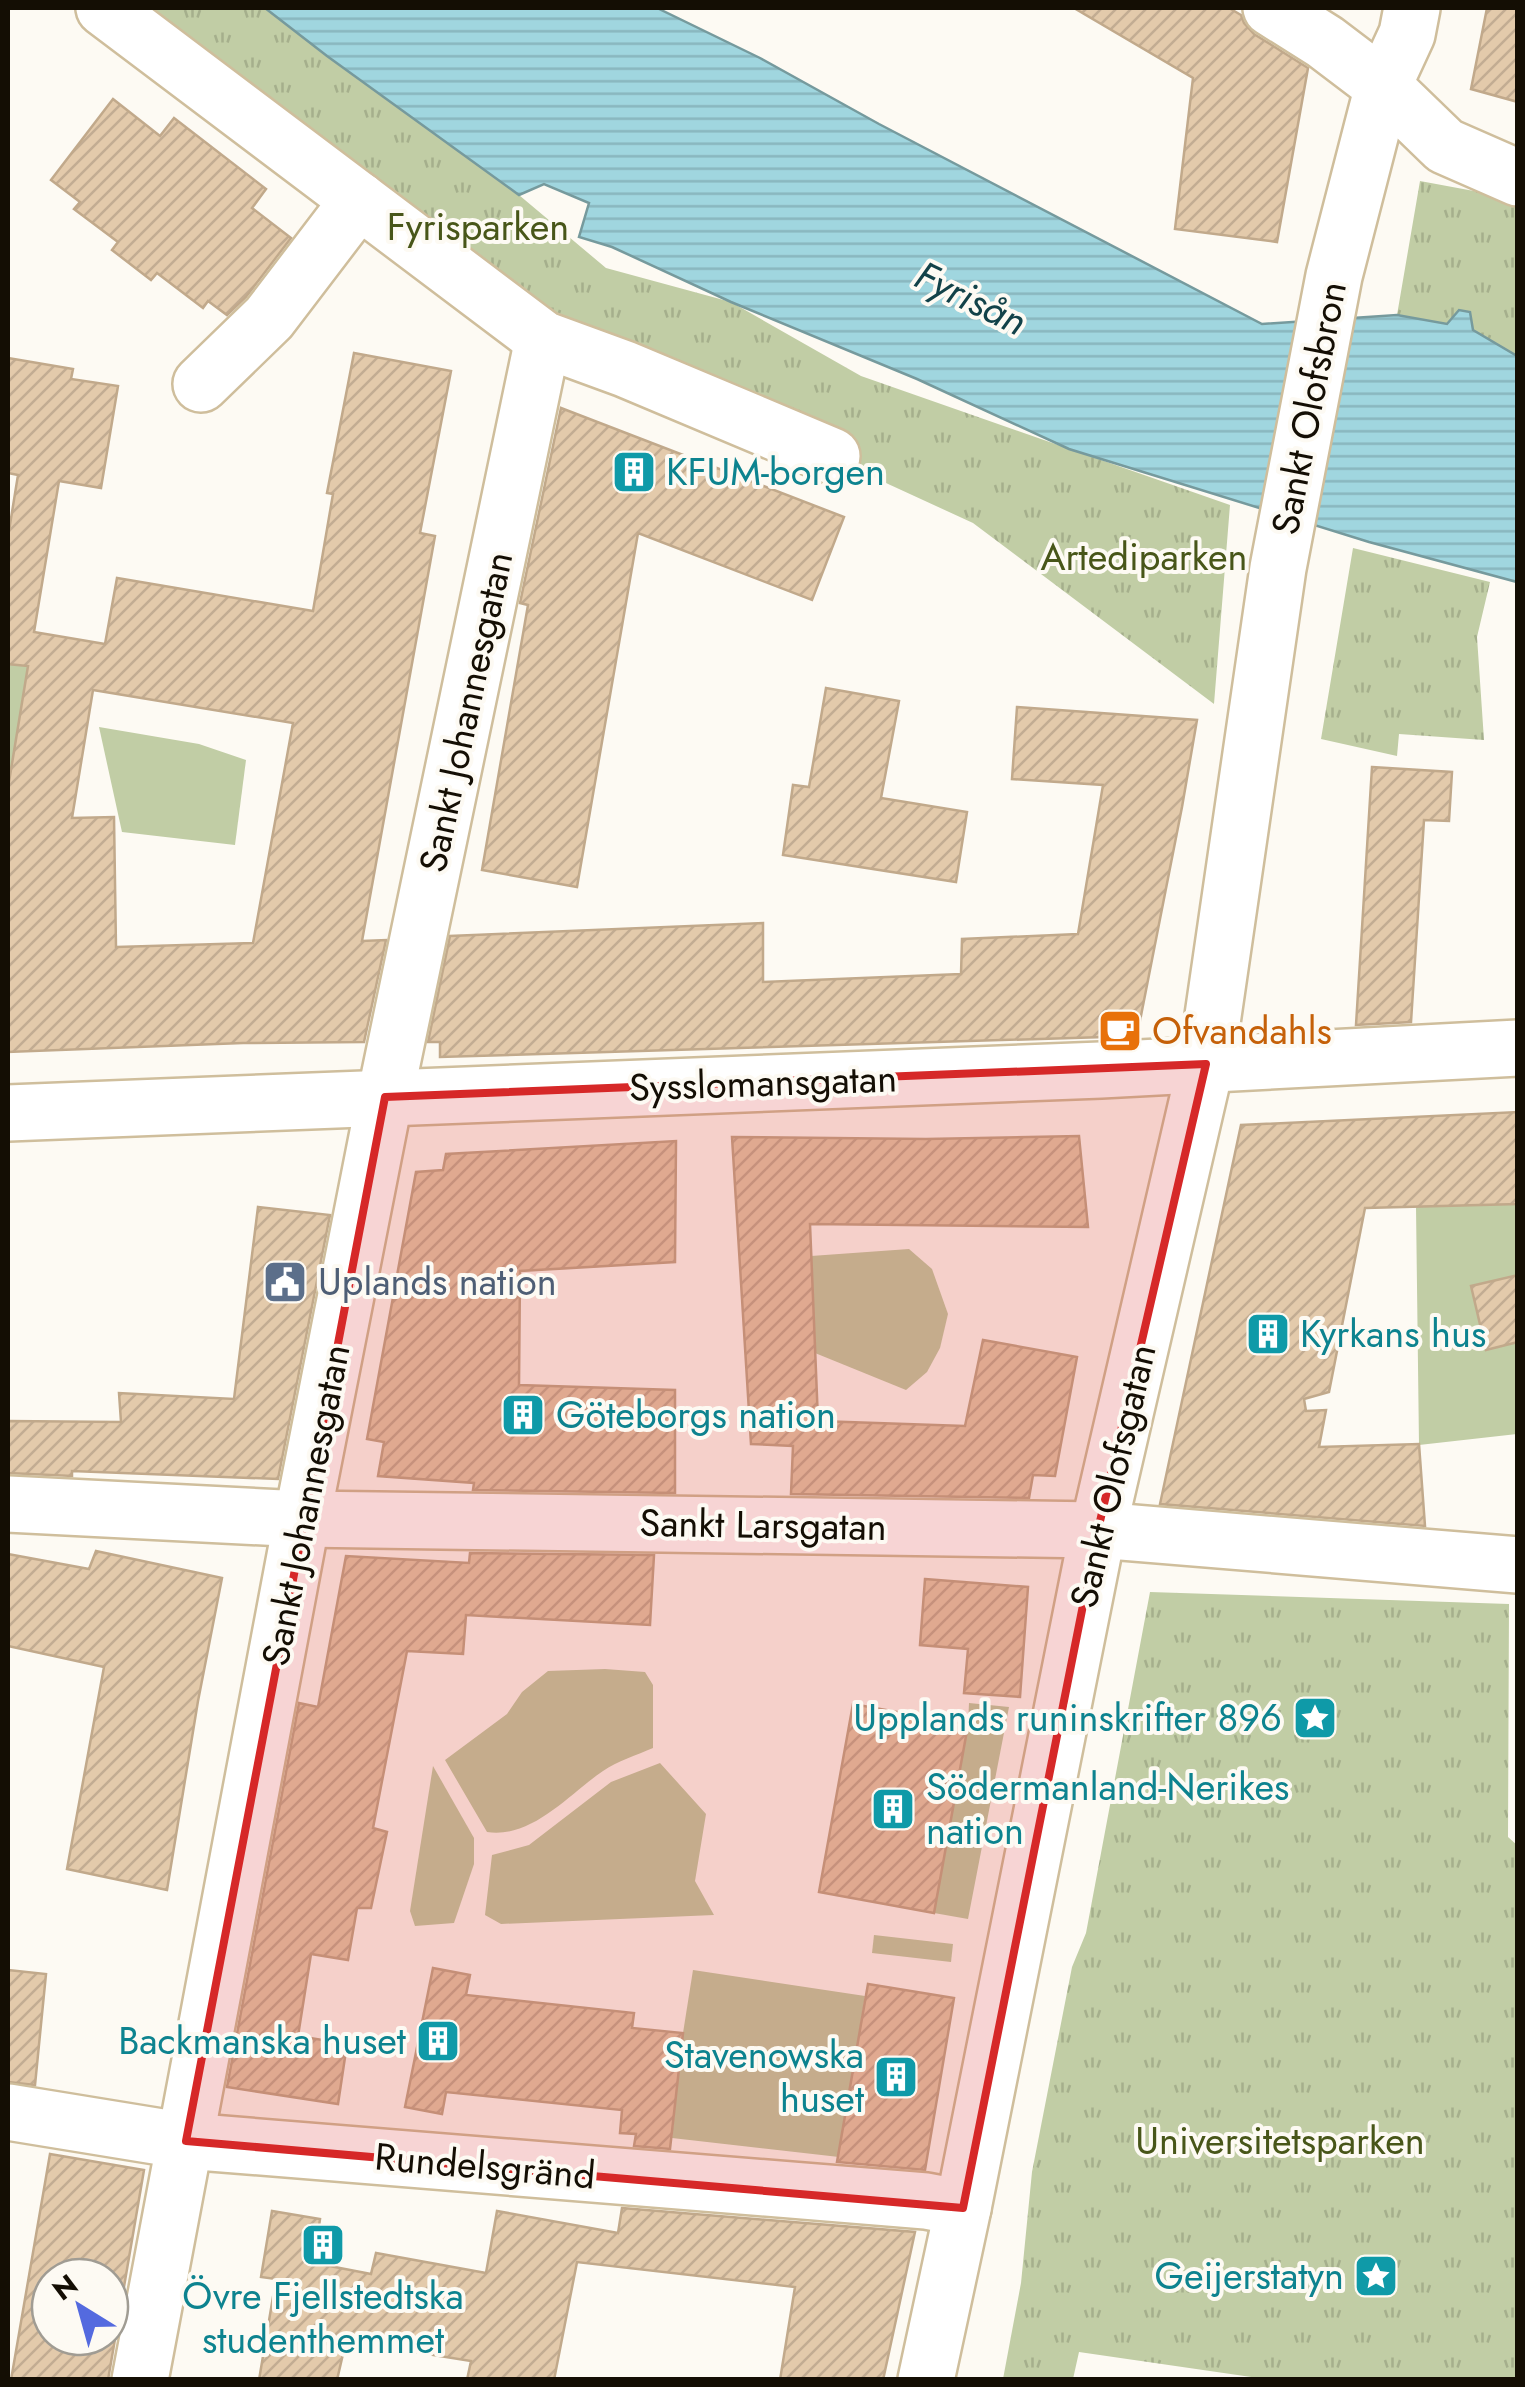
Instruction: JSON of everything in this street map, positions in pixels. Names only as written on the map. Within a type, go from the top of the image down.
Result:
[{"type":"street","points":[[104,8],[543,340],[626,369],[832,456]]},
{"type":"street","points":[[1271,8],[1383,86],[1445,146],[1518,178]]},
{"type":"street","points":[[1383,86],[1406,34],[1412,8]]},
{"type":"street","name":"Sankt Olofsbron","points":[[1278,568],[1340,248],[1383,86]]},
{"type":"street","points":[[201,384],[269,318],[359,200]]},
{"type":"street","name":"Sankt Johannesgatan","points":[[140,2380],[302,1519],[543,340]]},
{"type":"street","name":"Sankt Olofsgatan","points":[[926,2380],[1098,1530],[1206,1064],[1278,568]]},
{"type":"street","name":"Sysslomansgatan","points":[[8,1113],[1518,1048]]},
{"type":"street","name":"Sankt Larsgatan","points":[[8,1504],[302,1519],[1098,1530],[1518,1564]]},
{"type":"street","name":"Rundelsgränd","points":[[8,2112],[186,2141],[963,2208]]},
{"type":"highlighted area","points":[[1206,1064],[1098,1530],[963,2208],[186,2141],[385,1097]]},
{"type":"green space","points":[[104,8],[265,8],[519,195],[606,268],[731,302],[861,376],[1230,505],[1214,704],[973,523],[494,303]]},
{"type":"green space","points":[[1420,181],[1517,199],[1517,356],[1473,330],[1397,315]]},
{"type":"green space","points":[[1353,548],[1490,582],[1477,637],[1484,740],[1399,734],[1397,756],[1321,739]]},
{"type":"green space","points":[[8,661],[28,664],[8,788]]},
{"type":"green space","points":[[99,727],[199,744],[246,760],[235,845],[122,832]]},
{"type":"green space","points":[[1515,1204],[1517,1275],[1471,1287],[1487,1350],[1517,1342],[1517,1434],[1419,1445],[1416,1207]]},
{"type":"green space","points":[[909,1249],[932,1269],[948,1314],[940,1348],[927,1372],[906,1390],[815,1353],[811,1256]]},
{"type":"green space","name":"Universitetsparken","points":[[1150,1592],[1509,1604],[1508,1837],[1518,1846],[1517,2379],[1265,2379],[1079,2352],[1073,2379],[1003,2379],[1021,2283],[1032,2172],[1072,1967],[1086,1933]]},
{"type":"green space","points":[[548,1671],[645,1672],[653,1685],[653,1748],[609,1767],[535,1822],[519,1829],[487,1832],[445,1760],[507,1714],[522,1692]]},
{"type":"green space","points":[[969,1703],[1009,1707],[968,1919],[934,1913]]},
{"type":"green space","points":[[660,1763],[706,1814],[695,1881],[714,1915],[501,1924],[485,1915],[492,1855],[529,1845],[611,1782]]},
{"type":"green space","points":[[433,1766],[474,1838],[474,1864],[454,1923],[415,1926],[410,1911]]},
{"type":"green space","points":[[874,1935],[953,1944],[951,1962],[872,1953]]},
{"type":"green space","points":[[693,1970],[865,1996],[839,2157],[672,2138]]},
{"type":"water","name":"Fyrisån","points":[[265,8],[657,8],[760,58],[1262,324],[1397,315],[1447,324],[1459,310],[1470,312],[1473,330],[1517,356],[1517,582],[1369,542],[1069,449],[612,247],[579,237],[589,203],[544,184],[519,195]]},
{"type":"building","points":[[1074,8],[1229,8],[1241,15],[1254,34],[1308,68],[1277,242],[1175,229],[1193,78]]},
{"type":"building","points":[[1487,8],[1518,8],[1518,102],[1471,89]]},
{"type":"building","points":[[113,99],[160,136],[174,118],[266,189],[252,208],[291,238],[246,297],[227,315],[208,301],[203,308],[157,273],[151,280],[112,250],[118,242],[74,209],[80,202],[51,180]]},
{"type":"building","points":[[354,353],[451,371],[420,533],[435,536],[362,941],[386,940],[364,1042],[8,1052],[8,788],[28,666],[8,664],[8,537],[18,475],[8,473],[8,358],[73,369],[71,379],[118,386],[101,488],[59,481],[34,632],[105,644],[117,578],[313,611],[333,494],[327,493]],"holes":[[[93,690],[293,723],[253,943],[116,947],[114,817],[72,818]]]},
{"type":"building","points":[[561,408],[844,517],[812,600],[638,533],[577,887],[482,870],[528,605],[520,603]]},
{"type":"building","points":[[826,688],[899,701],[881,798],[967,812],[956,882],[783,855],[793,785],[809,787]]},
{"type":"building","points":[[1017,707],[1197,720],[1137,1036],[440,1057],[440,1042],[428,1042],[450,936],[763,923],[763,982],[961,974],[962,939],[1078,934],[1103,785],[1012,779]]},
{"type":"building","points":[[1372,767],[1452,772],[1449,821],[1424,820],[1411,1022],[1356,1025]]},
{"type":"building","name":"Kyrkans hus","points":[[1518,1112],[1518,1204],[1365,1208],[1329,1392],[1304,1399],[1306,1411],[1326,1410],[1319,1447],[1419,1444],[1425,1526],[1160,1504],[1241,1125]]},
{"type":"building","points":[[1079,1136],[1088,1227],[810,1224],[818,1421],[965,1426],[983,1340],[1077,1357],[1055,1476],[1033,1475],[1029,1498],[791,1494],[793,1446],[751,1444],[732,1137]]},
{"type":"building","points":[[676,1141],[675,1262],[520,1271],[519,1385],[675,1390],[675,1493],[473,1490],[474,1483],[378,1476],[384,1442],[367,1439],[416,1172],[443,1170],[446,1154]]},
{"type":"building","name":"Uplands nation","points":[[258,1207],[330,1215],[278,1479],[72,1471],[72,1476],[8,1473],[8,1421],[121,1422],[119,1393],[234,1399]]},
{"type":"building","points":[[1518,1275],[1518,1342],[1486,1350],[1471,1286]]},
{"type":"building","points":[[96,1551],[222,1578],[167,1890],[67,1869],[104,1667],[8,1646],[8,1554],[89,1569]]},
{"type":"building","points":[[470,1553],[654,1555],[650,1625],[466,1615],[463,1654],[407,1651],[373,1828],[387,1832],[371,1908],[357,1908],[348,1960],[311,1954],[298,2036],[347,2044],[338,2104],[227,2087],[299,1703],[318,1707],[346,1556],[469,1563]]},
{"type":"building","points":[[925,1579],[1028,1587],[1020,1697],[964,1693],[968,1649],[920,1645]]},
{"type":"building","name":"Södermanland-Nerikes nation","points":[[853,1704],[968,1725],[934,1913],[819,1892]]},
{"type":"building","points":[[433,1968],[470,1975],[466,1995],[634,2013],[632,2028],[683,2033],[670,2149],[634,2146],[636,2134],[620,2133],[622,2110],[446,2092],[442,2114],[405,2107]]},
{"type":"building","points":[[8,1970],[46,1974],[35,2085],[8,2082]]},
{"type":"building","name":"Stavenowska huset","points":[[868,1984],[954,1998],[925,2170],[837,2162]]},
{"type":"building","points":[[50,2154],[144,2170],[129,2257],[32,2257]]},
{"type":"building","points":[[622,2208],[915,2232],[883,2380],[780,2380],[795,2287],[577,2262],[554,2380],[467,2380],[471,2361],[346,2341],[337,2380],[259,2380],[276,2279],[261,2277],[272,2211],[320,2219],[314,2263],[371,2274],[376,2253],[486,2273],[497,2211],[618,2233]]},
{"type":"building","points":[[30,2270],[30,2357],[112,2357],[108,2380],[11,2380]]},
{"type":"place","name":"KFUM-borgen","points":[[634,472]]},
{"type":"place","name":"Ofvandahls","points":[[1120,1031]]},
{"type":"place","name":"Uplands nation","points":[[285,1282]]},
{"type":"place","name":"Kyrkans hus","points":[[1268,1334]]},
{"type":"place","name":"Göteborgs nation","points":[[523,1415]]},
{"type":"place","name":"Upplands runinskrifter 896","points":[[1315,1718]]},
{"type":"place","name":"Södermanland-Nerikes nation","points":[[893,1809]]},
{"type":"place","name":"Backmanska huset","points":[[438,2041]]},
{"type":"place","name":"Stavenowska huset","points":[[896,2077]]},
{"type":"place","name":"Övre Fjellstedtska studenthemmet","points":[[323,2245]]},
{"type":"place","name":"Geijerstatyn","points":[[1376,2276]]},
{"type":"park label","name":"Fyrisparken","points":[[478,227]]},
{"type":"park label","name":"Artediparken","points":[[1144,557]]}]
